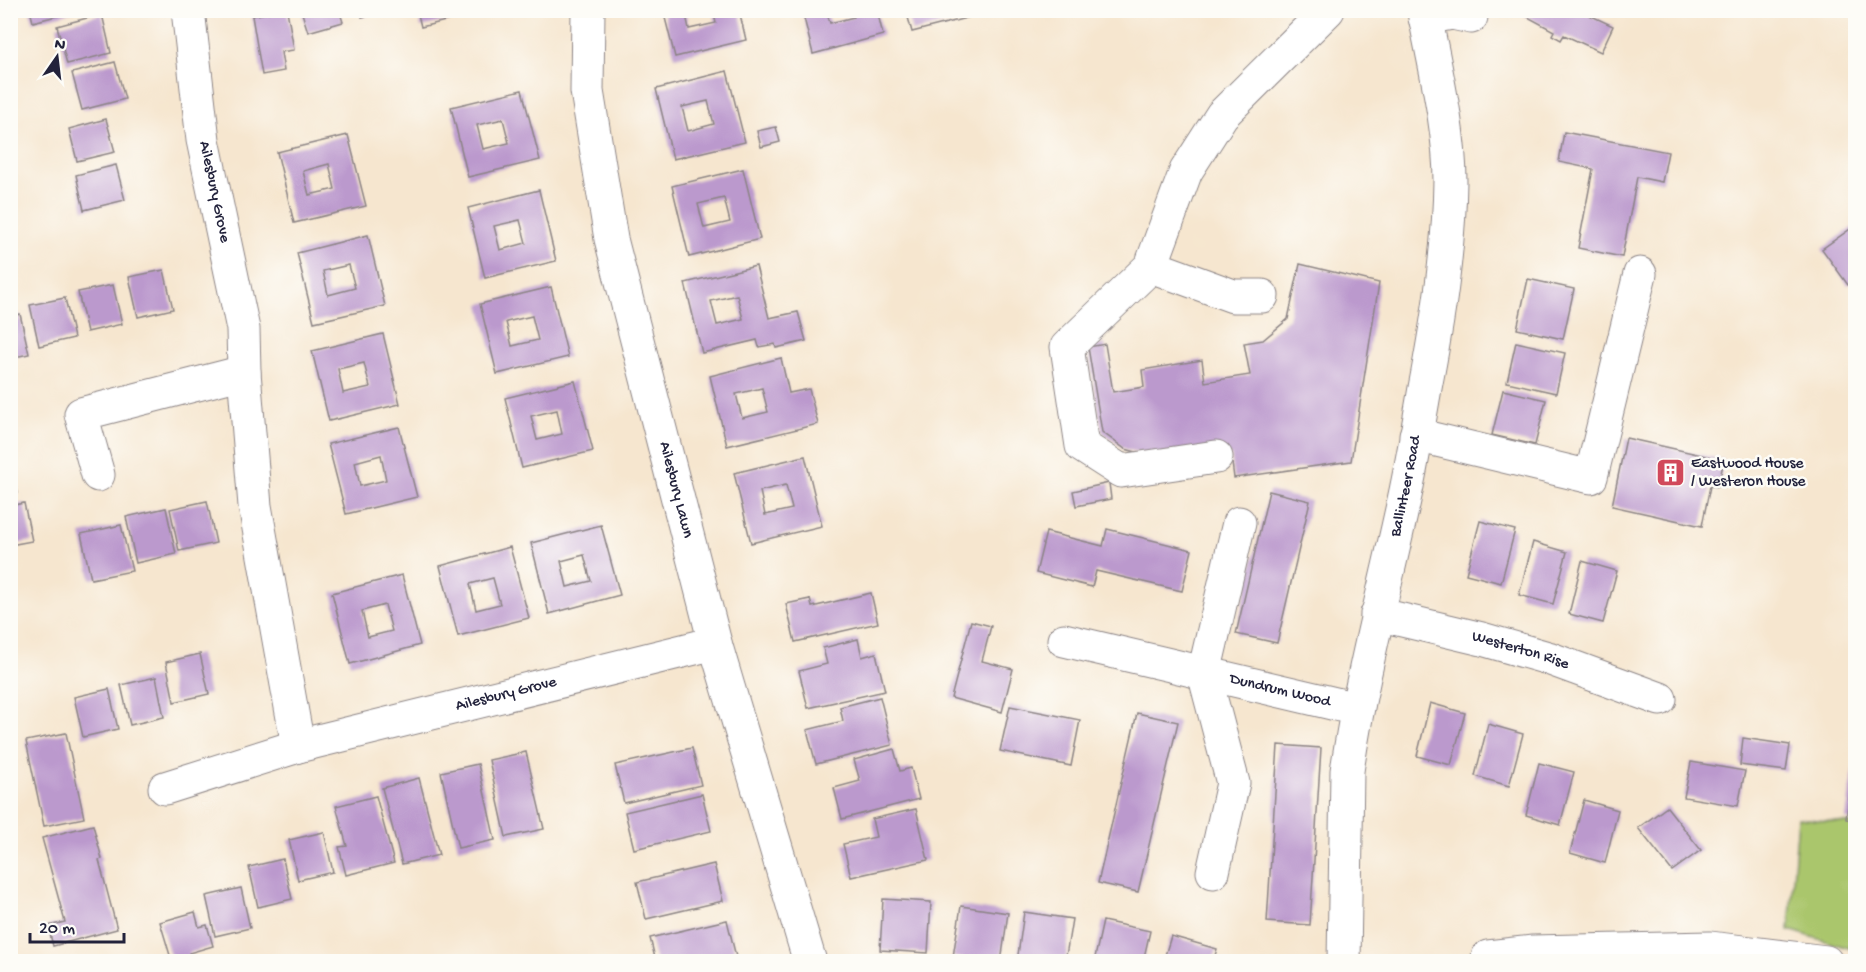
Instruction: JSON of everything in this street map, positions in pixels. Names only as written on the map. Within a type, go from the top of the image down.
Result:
[{"type":"street","name":"Ailesbury Grove","points":[[188,10],[203,140],[243,328],[244,372],[255,506],[298,746]]},
{"type":"street","name":"Ailesbury Lawn","points":[[588,10],[587,91],[611,239],[715,643],[810,962]]},
{"type":"street","points":[[1216,457],[1121,471],[1082,446],[1067,347],[1151,266],[1186,171],[1222,115],[1328,10]]},
{"type":"street","points":[[1424,14],[1452,13],[1471,17]]},
{"type":"street","name":"Ballinteer Road","points":[[1344,962],[1347,771],[1357,709],[1377,614],[1406,491],[1446,268],[1450,179],[1443,113],[1424,14]]},
{"type":"street","points":[[1151,266],[1233,296],[1262,296]]},
{"type":"street","points":[[1416,435],[1591,477],[1640,274]]},
{"type":"street","points":[[98,475],[81,414],[244,372]]},
{"type":"street","name":"Dundrum Wood","points":[[1213,872],[1233,783],[1204,673],[1239,523]]},
{"type":"street","name":"Westerton Rise","points":[[1377,614],[1482,639],[1537,655],[1660,699]]},
{"type":"street","name":"Dundrum Wood","points":[[1064,640],[1357,709]]},
{"type":"street","name":"Ailesbury Grove","points":[[165,788],[298,746],[715,643]]},
{"type":"street","points":[[1488,957],[1533,952],[1710,948],[1826,962]]},
{"type":"green space","points":[[1798,818],[1855,824],[1855,950],[1789,930]]},
{"type":"building","points":[[30,10],[76,10],[76,11],[33,22]]},
{"type":"building","points":[[287,10],[294,50],[281,52],[284,71],[262,75],[252,16]]},
{"type":"building","points":[[301,10],[339,10],[343,22],[308,32]]},
{"type":"building","points":[[360,10],[385,10],[385,11],[362,17]]},
{"type":"building","points":[[417,10],[465,10],[466,16],[421,27]]},
{"type":"building","points":[[663,10],[685,10],[689,29],[716,23],[713,10],[739,10],[746,40],[675,57]]},
{"type":"building","points":[[802,10],[826,10],[830,23],[854,17],[852,10],[877,10],[883,35],[813,54]]},
{"type":"building","points":[[906,10],[982,10],[982,14],[912,32]]},
{"type":"building","points":[[1515,10],[1579,10],[1613,26],[1601,52],[1564,35],[1561,40],[1552,35],[1554,31]]},
{"type":"building","points":[[102,14],[111,53],[67,64],[57,26]]},
{"type":"building","points":[[115,62],[125,99],[82,110],[72,73]]},
{"type":"building","points":[[727,71],[745,142],[673,159],[656,89]],"holes":[[[708,101],[714,124],[688,131],[682,107]]]},
{"type":"building","points":[[522,90],[540,160],[468,177],[451,107]],"holes":[[[503,119],[509,143],[483,149],[477,125]]]},
{"type":"building","points":[[106,119],[115,152],[77,161],[69,129]]},
{"type":"building","points":[[776,127],[780,142],[761,147],[757,131]]},
{"type":"building","points":[[1564,132],[1668,152],[1662,182],[1637,177],[1622,257],[1578,248],[1593,169],[1559,162]]},
{"type":"building","points":[[348,135],[366,206],[294,223],[277,152]],"holes":[[[329,164],[335,189],[309,195],[303,171]]]},
{"type":"building","points":[[116,165],[125,200],[84,210],[76,175]]},
{"type":"building","points":[[743,169],[760,239],[689,257],[672,186]],"holes":[[[724,198],[730,222],[704,228],[698,204]]]},
{"type":"building","points":[[539,190],[556,261],[485,278],[468,208]],"holes":[[[520,220],[526,243],[500,250],[494,226]]]},
{"type":"building","points":[[1856,225],[1856,280],[1848,285],[1822,249]]},
{"type":"building","points":[[368,235],[385,306],[314,322],[297,253]],"holes":[[[349,265],[355,288],[328,295],[323,271]]]},
{"type":"building","points":[[1300,264],[1379,283],[1351,461],[1234,478],[1231,455],[1144,454],[1125,449],[1102,432],[1088,347],[1105,344],[1113,392],[1144,387],[1142,370],[1202,360],[1205,382],[1250,375],[1244,343],[1263,340],[1288,319]]},
{"type":"building","points":[[756,266],[769,318],[798,312],[806,341],[776,348],[775,344],[759,347],[757,340],[702,353],[685,283]],"holes":[[[737,295],[743,319],[717,325],[711,301]]]},
{"type":"building","points":[[164,270],[173,309],[138,317],[129,277]]},
{"type":"building","points":[[1528,279],[1574,289],[1563,339],[1517,329]]},
{"type":"building","points":[[113,285],[122,324],[87,332],[78,292]]},
{"type":"building","points":[[551,287],[568,357],[497,374],[480,304]],"holes":[[[532,316],[538,340],[512,346],[506,322]]]},
{"type":"building","points":[[65,298],[74,338],[39,346],[30,305]]},
{"type":"building","points":[[20,314],[29,354],[10,358],[10,317]]},
{"type":"building","points":[[383,334],[400,404],[329,421],[312,351]],"holes":[[[364,363],[370,387],[343,393],[338,369]]]},
{"type":"building","points":[[1516,342],[1565,353],[1556,393],[1507,382]]},
{"type":"building","points":[[781,358],[789,393],[809,389],[818,424],[727,446],[710,376]],"holes":[[[762,388],[768,412],[742,418],[736,394]]]},
{"type":"building","points":[[575,381],[593,451],[522,468],[505,398]],"holes":[[[557,410],[562,434],[537,440],[531,416]]]},
{"type":"building","points":[[1503,390],[1546,400],[1535,445],[1492,435]]},
{"type":"building","points":[[399,427],[417,497],[346,514],[328,444]],"holes":[[[381,455],[386,480],[360,486],[355,462]]]},
{"type":"building","name":"Eastwood House / Westeron House","points":[[1626,438],[1724,460],[1718,487],[1710,486],[1702,526],[1612,506]]},
{"type":"building","points":[[805,456],[822,526],[751,543],[734,473]],"holes":[[[786,485],[792,509],[765,515],[760,491]]]},
{"type":"building","points":[[10,462],[18,493],[10,495]]},
{"type":"building","points":[[1109,483],[1111,499],[1076,506],[1073,491]]},
{"type":"building","points":[[1269,491],[1310,501],[1277,643],[1236,634]]},
{"type":"building","points":[[207,501],[216,543],[179,551],[170,509]]},
{"type":"building","points":[[24,503],[32,541],[10,545],[10,506]]},
{"type":"building","points":[[166,508],[176,554],[136,563],[126,517]]},
{"type":"building","points":[[1480,521],[1515,530],[1501,583],[1466,574]]},
{"type":"building","points":[[121,525],[132,571],[91,579],[81,534]]},
{"type":"building","points":[[601,525],[620,595],[549,614],[531,543]],"holes":[[[584,555],[591,581],[567,587],[561,561]]]},
{"type":"building","points":[[1107,529],[1192,550],[1182,591],[1096,571],[1092,587],[1036,573],[1046,532],[1103,546]]},
{"type":"building","points":[[1533,542],[1567,552],[1553,604],[1519,595]]},
{"type":"building","points":[[510,547],[529,618],[458,636],[440,566]],"holes":[[[493,578],[500,604],[476,610],[470,584]]]},
{"type":"building","points":[[1582,561],[1617,571],[1603,623],[1569,614]]},
{"type":"building","points":[[402,575],[420,645],[350,664],[332,593]],"holes":[[[385,605],[392,631],[368,637],[362,611]]]},
{"type":"building","points":[[871,593],[878,623],[795,642],[786,604],[810,599],[812,607]]},
{"type":"building","points":[[971,621],[991,626],[982,661],[1013,669],[1002,712],[951,698]]},
{"type":"building","points":[[858,639],[862,657],[876,653],[885,691],[808,708],[799,671],[827,664],[823,648]]},
{"type":"building","points":[[200,654],[209,694],[174,702],[166,662]]},
{"type":"building","points":[[156,677],[164,717],[130,725],[121,685]]},
{"type":"building","points":[[109,689],[118,729],[83,737],[74,697]]},
{"type":"building","points":[[880,697],[892,745],[816,764],[807,730],[843,721],[840,707]]},
{"type":"building","points":[[1430,703],[1465,713],[1451,765],[1417,756]]},
{"type":"building","points":[[1010,706],[1080,720],[1071,766],[1000,751]]},
{"type":"building","points":[[1137,713],[1178,722],[1138,892],[1098,883]]},
{"type":"building","points":[[1488,724],[1523,734],[1509,786],[1475,776]]},
{"type":"building","points":[[66,733],[84,818],[44,826],[26,741]]},
{"type":"building","points":[[1743,738],[1790,745],[1786,771],[1740,765]]},
{"type":"building","points":[[1278,745],[1321,748],[1310,925],[1267,922]]},
{"type":"building","points":[[692,748],[701,785],[624,803],[615,765]]},
{"type":"building","points":[[894,749],[900,771],[911,768],[919,799],[842,819],[834,788],[860,781],[854,760]]},
{"type":"building","points":[[526,752],[544,829],[506,837],[489,760]]},
{"type":"building","points":[[1691,762],[1745,771],[1738,806],[1684,797]]},
{"type":"building","points":[[1539,763],[1574,772],[1560,825],[1526,815]]},
{"type":"building","points":[[478,764],[495,840],[458,848],[441,772]]},
{"type":"building","points":[[1854,765],[1856,765],[1856,821],[1846,819]]},
{"type":"building","points":[[419,778],[439,855],[402,864],[382,788]]},
{"type":"building","points":[[702,794],[711,831],[634,849],[625,812]]},
{"type":"building","points":[[376,796],[394,863],[346,875],[339,847],[347,846],[336,806]]},
{"type":"building","points":[[1584,800],[1618,810],[1605,863],[1570,853]]},
{"type":"building","points":[[1667,807],[1701,850],[1672,871],[1638,828]]},
{"type":"building","points":[[916,809],[928,860],[851,877],[843,844],[876,837],[872,819]]},
{"type":"building","points":[[93,825],[102,859],[99,860],[117,929],[53,946],[48,926],[65,922],[42,838]]},
{"type":"building","points":[[324,832],[333,872],[298,880],[289,840]]},
{"type":"building","points":[[283,859],[292,899],[258,907],[249,867]]},
{"type":"building","points":[[714,864],[723,901],[646,919],[637,882]]},
{"type":"building","points":[[241,888],[250,928],[215,936],[206,896]]},
{"type":"building","points":[[883,899],[931,902],[928,953],[880,950]]},
{"type":"building","points":[[961,906],[1008,913],[1001,962],[983,962],[953,957]]},
{"type":"building","points":[[195,912],[199,927],[207,925],[213,946],[189,953],[191,959],[172,962],[160,922]]},
{"type":"building","points":[[1024,912],[1072,919],[1065,962],[1017,962]]},
{"type":"building","points":[[727,920],[736,957],[718,962],[656,962],[650,938]]},
{"type":"building","points":[[1103,921],[1150,931],[1143,962],[1094,962]]},
{"type":"building","points":[[1171,936],[1217,949],[1213,962],[1163,962]]},
{"type":"place","name":"Eastwood House / Westeron House","points":[[1670,473]]}]
